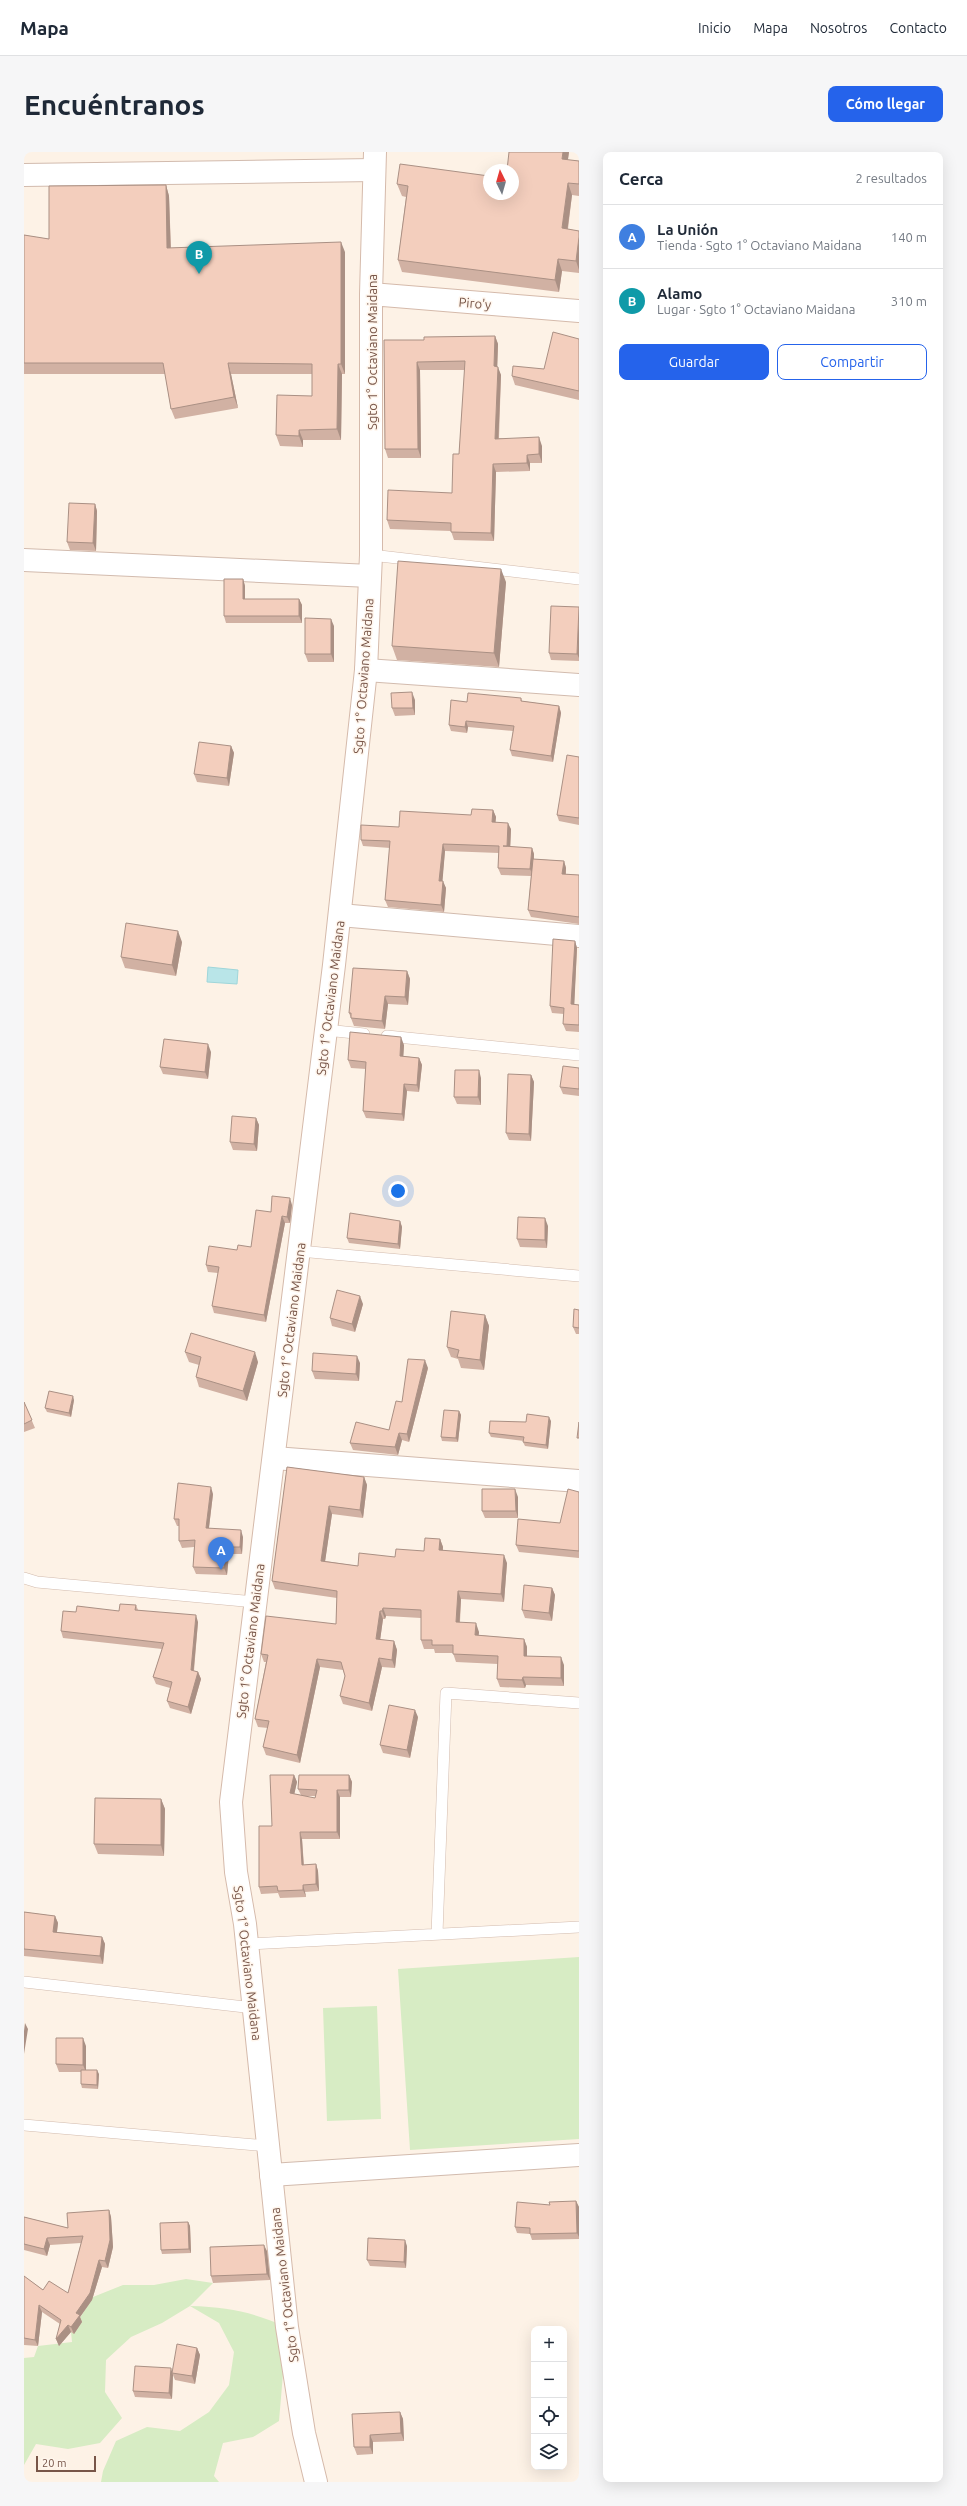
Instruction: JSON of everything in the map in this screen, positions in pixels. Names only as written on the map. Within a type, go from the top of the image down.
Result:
[{"type":"main road","points":[[24,175],[374,161]]},
{"type":"main road","name":"Sgto 1° Octaviano Maidana","points":[[316,2482],[304,2433],[287,2327],[247,1944],[236,1872],[231,1802],[340,914],[366,670],[370,566],[371,294],[374,161]]},
{"type":"main road","name":"Piro'y","points":[[371,294],[579,311]]},
{"type":"main road","points":[[24,560],[370,566]]},
{"type":"main road","points":[[366,670],[579,685]]},
{"type":"main road","points":[[340,914],[579,936]]},
{"type":"main road","points":[[274,1458],[579,1481]]},
{"type":"main road","points":[[271,2174],[579,2155]]},
{"type":"lane","points":[[370,566],[579,579]]},
{"type":"lane","points":[[326,1030],[579,1055]]},
{"type":"lane","points":[[299,1251],[579,1276]]},
{"type":"lane","points":[[24,1578],[37,1582],[255,1602]]},
{"type":"lane","points":[[437,1934],[446,1693],[579,1704]]},
{"type":"lane","points":[[247,1944],[579,1927]]},
{"type":"lane","points":[[24,1982],[254,2008]]},
{"type":"lane","points":[[24,2125],[268,2146]]},
{"type":"green space","points":[[579,1957],[579,2139],[410,2150],[398,1969]]},
{"type":"green space","points":[[377,2006],[381,2119],[327,2121],[323,2008]]},
{"type":"green space","points":[[186,2279],[213,2283],[190,2306],[162,2323],[131,2337],[106,2360],[105,2392],[122,2418],[100,2443],[68,2449],[36,2444],[24,2465],[24,2358],[34,2357],[38,2346],[72,2342],[71,2332],[93,2297],[123,2285],[154,2285]]},
{"type":"green space","points":[[190,2306],[240,2311],[287,2327],[279,2421],[253,2437],[223,2443],[214,2476],[219,2482],[101,2482],[103,2471],[116,2441],[147,2427],[180,2431],[209,2412],[229,2385],[234,2352],[219,2323]]},
{"type":"water","points":[[208,967],[238,970],[237,984],[207,982]]},
{"type":"building","points":[[509,152],[563,152],[562,159],[579,161],[579,184],[568,183],[562,228],[579,231],[576,261],[558,259],[555,280],[398,260],[408,186],[397,184],[400,164],[483,175],[483,200],[519,200],[519,164],[508,164]]},
{"type":"building","points":[[166,185],[167,248],[341,242],[341,364],[338,364],[337,429],[299,430],[299,436],[276,435],[277,395],[312,396],[312,364],[228,363],[234,397],[171,409],[163,363],[24,363],[24,235],[49,239],[49,186]]},
{"type":"building","points":[[553,332],[579,339],[579,391],[512,376],[513,366],[544,369]]},
{"type":"building","points":[[495,336],[494,366],[498,367],[495,439],[539,437],[539,454],[527,455],[527,463],[493,464],[491,533],[451,532],[451,523],[387,520],[388,490],[452,493],[453,454],[459,454],[465,361],[417,362],[418,449],[385,449],[384,340],[424,340],[424,337]]},
{"type":"building","points":[[69,503],[95,504],[93,543],[67,542]]},
{"type":"building","points":[[398,561],[501,569],[494,653],[392,646]]},
{"type":"building","points":[[224,579],[243,579],[243,599],[299,599],[299,616],[224,616]]},
{"type":"building","points":[[551,606],[579,607],[577,654],[549,653]]},
{"type":"building","points":[[305,618],[331,619],[331,654],[305,654]]},
{"type":"building","points":[[412,692],[413,708],[392,708],[391,693]]},
{"type":"building","points":[[468,693],[521,698],[521,701],[559,706],[551,756],[510,750],[514,726],[466,721],[465,727],[449,725],[451,700],[467,702]]},
{"type":"building","points":[[199,742],[231,746],[227,778],[194,774]]},
{"type":"building","points":[[567,755],[579,757],[579,818],[557,815]]},
{"type":"building","points":[[472,809],[493,810],[492,822],[508,823],[507,846],[503,846],[532,848],[530,869],[498,868],[499,846],[443,844],[439,881],[443,881],[441,905],[385,900],[390,841],[361,840],[361,825],[399,827],[400,811],[471,815]]},
{"type":"building","points":[[533,859],[564,861],[562,874],[579,875],[579,917],[528,910]]},
{"type":"building","points":[[126,923],[178,931],[172,965],[121,957]]},
{"type":"building","points":[[553,939],[575,941],[571,1004],[579,1005],[579,1025],[563,1024],[564,1008],[550,1006]]},
{"type":"building","points":[[353,968],[407,971],[405,997],[385,996],[382,1021],[351,1018],[351,1013],[349,1013]]},
{"type":"building","points":[[350,1032],[401,1037],[400,1056],[419,1058],[417,1085],[404,1084],[402,1114],[363,1111],[366,1062],[348,1060]]},
{"type":"building","points":[[164,1039],[208,1044],[205,1072],[160,1067]]},
{"type":"building","points":[[563,1066],[579,1068],[579,1089],[560,1087]]},
{"type":"building","points":[[455,1070],[479,1070],[478,1097],[454,1097]]},
{"type":"building","points":[[508,1074],[531,1075],[529,1134],[506,1133]]},
{"type":"building","points":[[232,1116],[256,1118],[254,1144],[230,1142]]},
{"type":"building","points":[[272,1196],[290,1198],[287,1217],[282,1216],[264,1315],[212,1306],[219,1267],[206,1265],[209,1246],[237,1250],[238,1245],[251,1247],[256,1210],[271,1212]]},
{"type":"building","points":[[350,1213],[400,1221],[398,1244],[347,1238]]},
{"type":"building","points":[[518,1217],[545,1218],[545,1240],[517,1239]]},
{"type":"building","points":[[337,1290],[360,1296],[352,1324],[330,1318]]},
{"type":"building","points":[[574,1309],[579,1310],[579,1328],[573,1327]]},
{"type":"building","points":[[451,1311],[485,1315],[480,1360],[457,1357],[459,1350],[447,1347]]},
{"type":"building","points":[[191,1333],[255,1352],[243,1391],[196,1377],[201,1357],[185,1352]]},
{"type":"building","points":[[313,1353],[357,1356],[356,1374],[312,1371]]},
{"type":"building","points":[[408,1359],[425,1360],[407,1434],[399,1433],[395,1447],[350,1443],[356,1422],[389,1430],[396,1401],[402,1402]]},
{"type":"building","points":[[49,1391],[73,1396],[69,1413],[45,1408]]},
{"type":"building","points":[[24,1402],[32,1420],[24,1424]]},
{"type":"building","points":[[444,1410],[459,1411],[456,1438],[441,1437]]},
{"type":"building","points":[[527,1414],[549,1417],[546,1445],[523,1442],[524,1437],[489,1433],[490,1421],[526,1422]]},
{"type":"building","points":[[579,1422],[579,1438],[577,1438]]},
{"type":"building","points":[[287,1467],[364,1477],[360,1510],[329,1506],[321,1561],[358,1566],[359,1553],[395,1557],[396,1549],[424,1551],[425,1538],[440,1539],[439,1550],[504,1555],[501,1594],[458,1591],[456,1622],[476,1623],[475,1635],[524,1639],[524,1656],[561,1657],[561,1678],[523,1677],[522,1680],[497,1679],[498,1656],[453,1654],[453,1645],[432,1645],[432,1640],[421,1640],[421,1610],[383,1608],[382,1611],[380,1611],[376,1639],[394,1641],[392,1660],[379,1658],[369,1703],[340,1696],[345,1676],[341,1662],[317,1659],[297,1755],[263,1747],[269,1721],[255,1719],[268,1655],[261,1654],[266,1616],[336,1624],[337,1591],[272,1581]]},
{"type":"building","points":[[178,1483],[211,1487],[206,1528],[241,1530],[240,1547],[226,1547],[224,1568],[193,1567],[195,1540],[179,1541],[179,1519],[174,1519]]},
{"type":"building","points":[[482,1489],[515,1489],[516,1511],[482,1511]]},
{"type":"building","points":[[568,1489],[579,1492],[579,1551],[516,1545],[518,1519],[560,1523]]},
{"type":"building","points":[[524,1585],[552,1588],[549,1613],[522,1610]]},
{"type":"building","points":[[120,1604],[136,1605],[135,1610],[196,1615],[191,1670],[198,1672],[188,1707],[167,1701],[172,1682],[153,1677],[164,1643],[61,1631],[63,1611],[76,1612],[77,1606],[119,1611]]},
{"type":"building","points":[[389,1705],[415,1710],[407,1750],[380,1745]]},
{"type":"building","points":[[270,1775],[294,1775],[290,1793],[315,1798],[317,1790],[298,1789],[299,1775],[349,1775],[349,1790],[337,1790],[337,1832],[300,1832],[302,1865],[316,1864],[316,1884],[303,1885],[303,1890],[278,1891],[277,1886],[259,1887],[259,1826],[272,1826]]},
{"type":"building","points":[[95,1798],[161,1799],[161,1845],[94,1844]]},
{"type":"building","points":[[24,1912],[55,1916],[53,1932],[102,1937],[100,1956],[24,1949]]},
{"type":"building","points":[[56,2038],[83,2038],[83,2065],[56,2064]]},
{"type":"building","points":[[81,2070],[97,2070],[97,2085],[81,2084]]},
{"type":"building","points":[[576,2201],[577,2233],[530,2234],[530,2228],[515,2227],[517,2202],[550,2205],[549,2202]]},
{"type":"building","points":[[109,2210],[110,2240],[105,2261],[99,2260],[90,2293],[76,2313],[80,2315],[71,2327],[68,2325],[56,2339],[61,2320],[39,2305],[35,2340],[24,2338],[24,2276],[43,2290],[49,2281],[68,2293],[83,2236],[47,2238],[44,2249],[24,2244],[24,2217],[68,2228],[67,2213]]},
{"type":"building","points":[[188,2222],[189,2249],[161,2250],[160,2223]]},
{"type":"building","points":[[368,2238],[405,2240],[404,2262],[367,2260]]},
{"type":"building","points":[[264,2245],[267,2274],[211,2276],[210,2247]]},
{"type":"building","points":[[177,2344],[197,2348],[192,2376],[172,2373]]},
{"type":"building","points":[[135,2366],[171,2368],[169,2393],[133,2391]]},
{"type":"building","points":[[400,2412],[401,2433],[370,2435],[370,2447],[354,2447],[352,2414]]},
{"type":"place","name":"Alamo","points":[[199,274]]},
{"type":"place","name":"La Unión","points":[[221,1570]]}]
